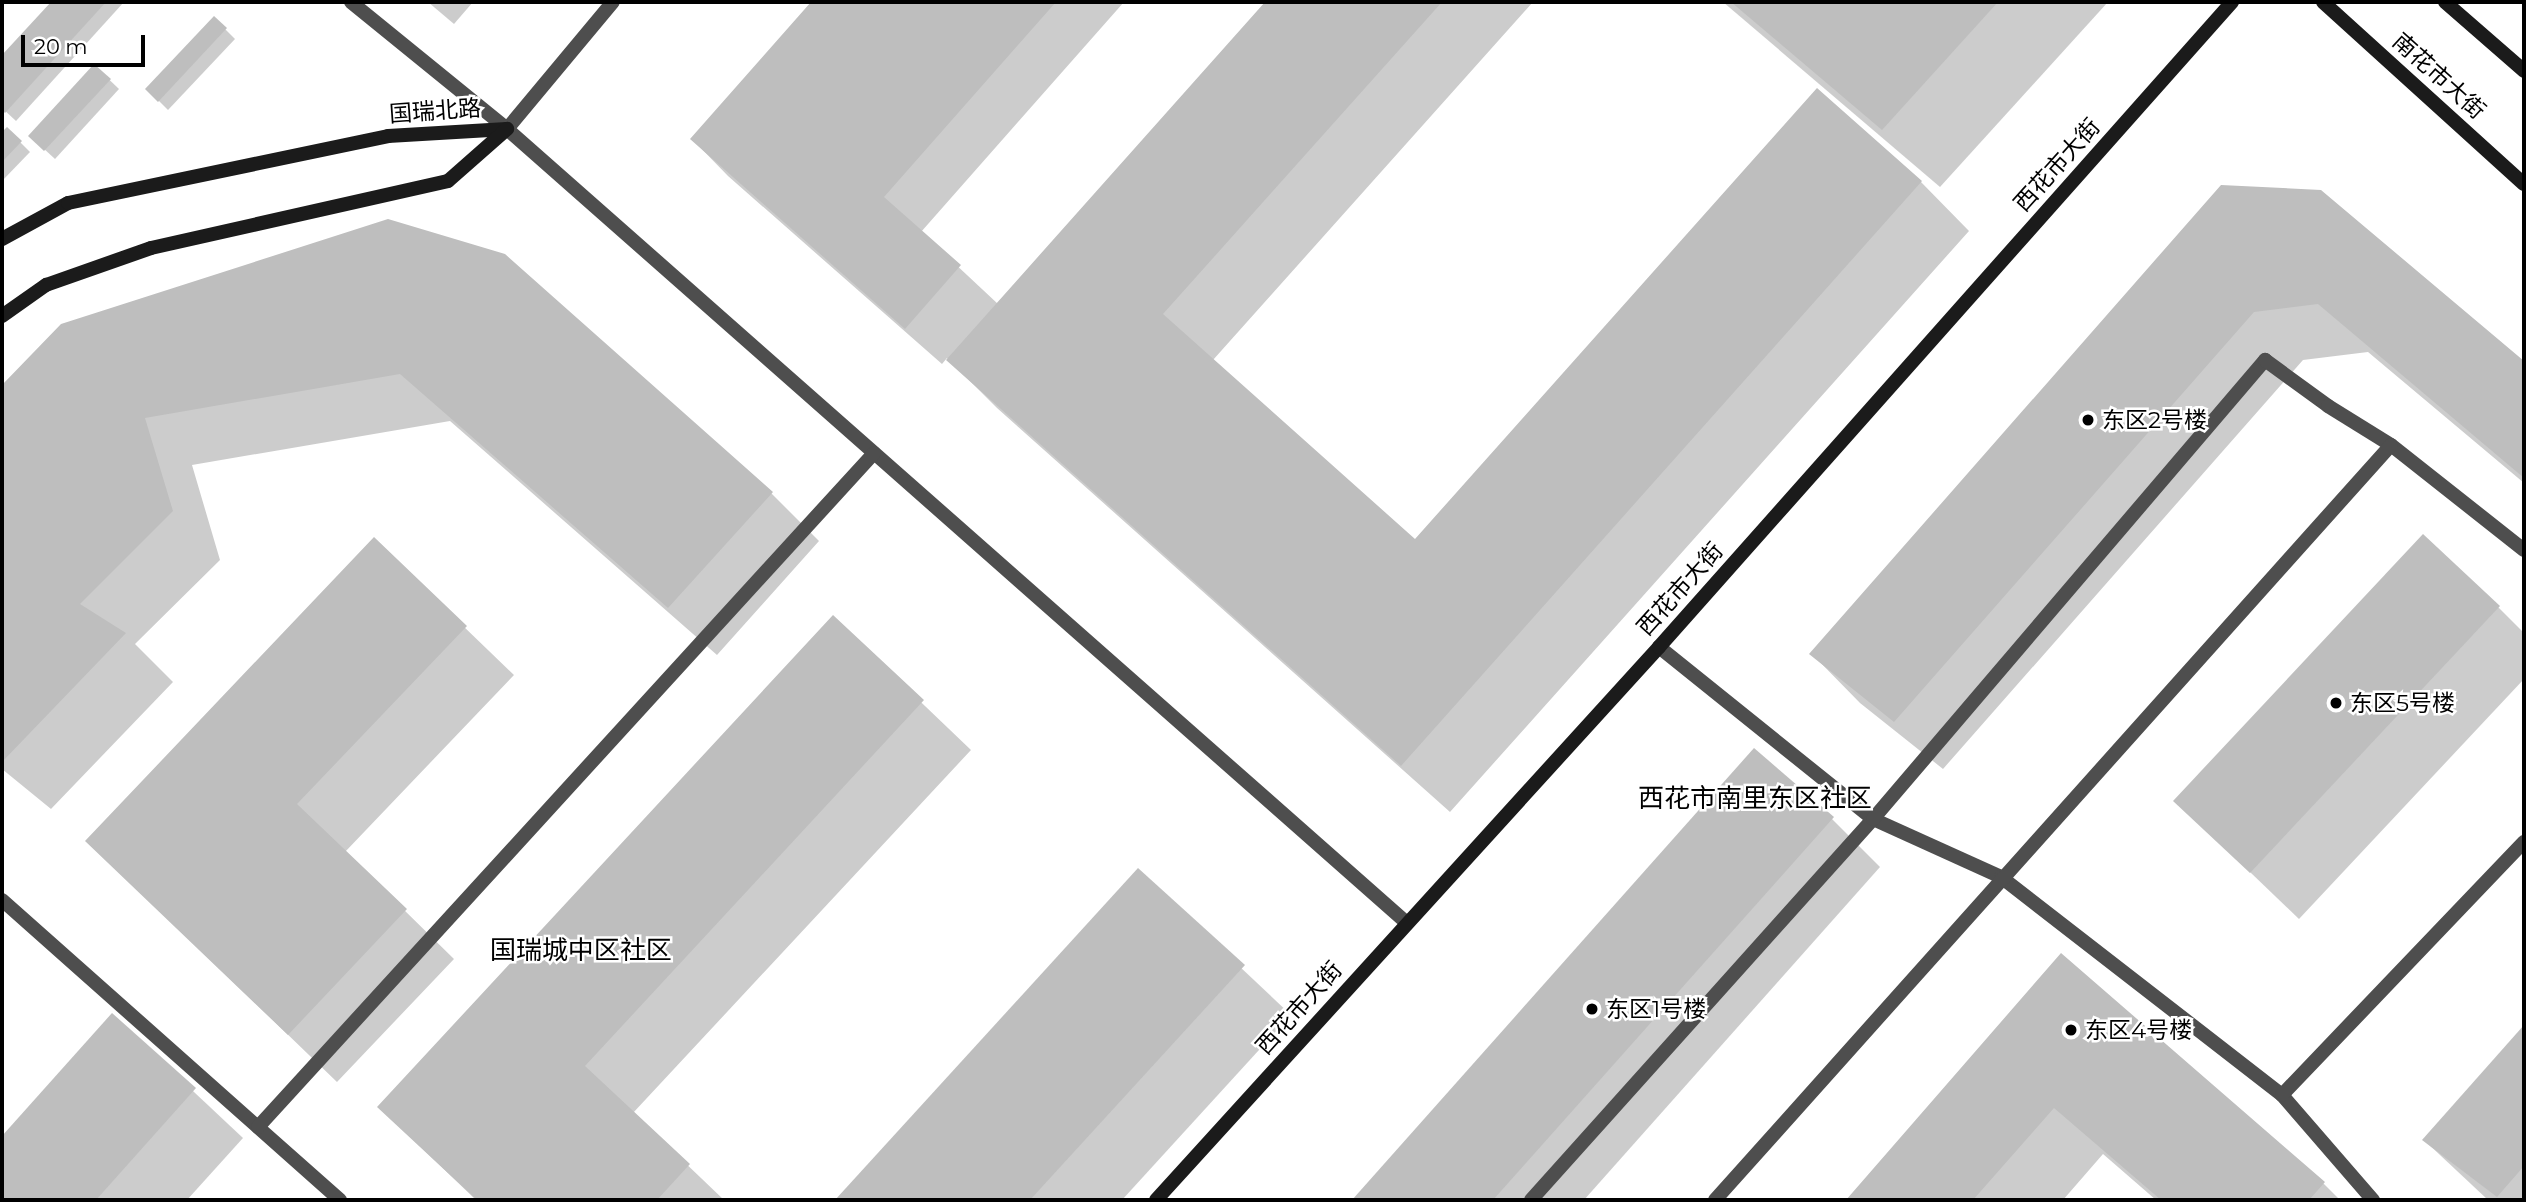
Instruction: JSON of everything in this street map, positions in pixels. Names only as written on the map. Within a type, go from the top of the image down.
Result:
[{"type":"street","points":[[351,2],[507,129],[1407,923]]},
{"type":"street","points":[[507,129],[613,2]]},
{"type":"street","name":"西花市大街","points":[[1156,1200],[1659,647],[2232,2]]},
{"type":"street","name":"南花市大街","points":[[2323,2],[2524,184]]},
{"type":"street","points":[[2445,2],[2524,71]]},
{"type":"street","name":"国瑞北路","points":[[2,239],[68,203],[388,136],[507,129]]},
{"type":"street","name":"国瑞北路","points":[[2,316],[46,285],[151,248],[448,181],[507,129]]},
{"type":"street","points":[[1531,1200],[1873,819],[2265,360],[2328,406],[2391,444],[2524,550]]},
{"type":"street","points":[[1715,1200],[2001,877],[2391,444]]},
{"type":"street","points":[[258,1127],[874,453]]},
{"type":"street","points":[[1659,647],[1873,819],[2001,877],[2282,1096],[2373,1200]]},
{"type":"street","points":[[2282,1096],[2524,842]]},
{"type":"street","points":[[2,900],[340,1200]]},
{"type":"building","points":[[51,2],[106,2],[5,113],[2,110],[2,55]]},
{"type":"building","points":[[811,2],[1056,2],[884,197],[961,265],[905,329],[690,139]]},
{"type":"building","points":[[1265,2],[1442,2],[1163,314],[1415,539],[1817,88],[1922,181],[1401,766],[946,360]]},
{"type":"building","points":[[1731,2],[1998,2],[1882,130]]},
{"type":"building","points":[[214,16],[227,28],[158,102],[145,89]]},
{"type":"building","points":[[94,64],[111,79],[44,151],[28,136]]},
{"type":"building","points":[[7,127],[22,141],[2,162],[2,132]]},
{"type":"building","name":"东区2号楼","points":[[2221,185],[2321,190],[2524,361],[2524,478],[2318,304],[2254,312],[1894,722],[1809,654]]},
{"type":"building","points":[[388,219],[505,254],[773,492],[668,608],[400,374],[145,418],[173,511],[80,604],[126,633],[2,762],[2,385],[61,324]]},
{"type":"building","name":"东区5号楼","points":[[2423,534],[2500,606],[2250,873],[2173,801]]},
{"type":"building","points":[[374,537],[467,626],[297,804],[407,909],[288,1035],[85,841]]},
{"type":"building","points":[[833,615],[924,700],[585,1066],[690,1164],[657,1200],[477,1200],[377,1107]]},
{"type":"building","name":"东区1号楼","points":[[1754,748],[1834,817],[1493,1200],[1352,1200]]},
{"type":"building","points":[[1138,868],[1245,965],[1030,1200],[835,1200]]},
{"type":"building","name":"东区4号楼","points":[[2061,953],[2325,1182],[2309,1200],[2161,1200],[2054,1108],[1973,1200],[1846,1200]]},
{"type":"building","points":[[112,1013],[196,1088],[96,1200],[2,1200],[2,1136]]},
{"type":"building","points":[[2524,1025],[2524,1166],[2497,1197],[2422,1140]]},
{"type":"place","name":"东区2号楼","points":[[2088,420]]},
{"type":"place","name":"东区5号楼","points":[[2336,703]]},
{"type":"place","name":"东区1号楼","points":[[1592,1009]]},
{"type":"place","name":"东区4号楼","points":[[2071,1030]]},
{"type":"district","name":"西花市南里东区社区","points":[[1755,799]]},
{"type":"district","name":"国瑞城中区社区","points":[[581,951]]}]
